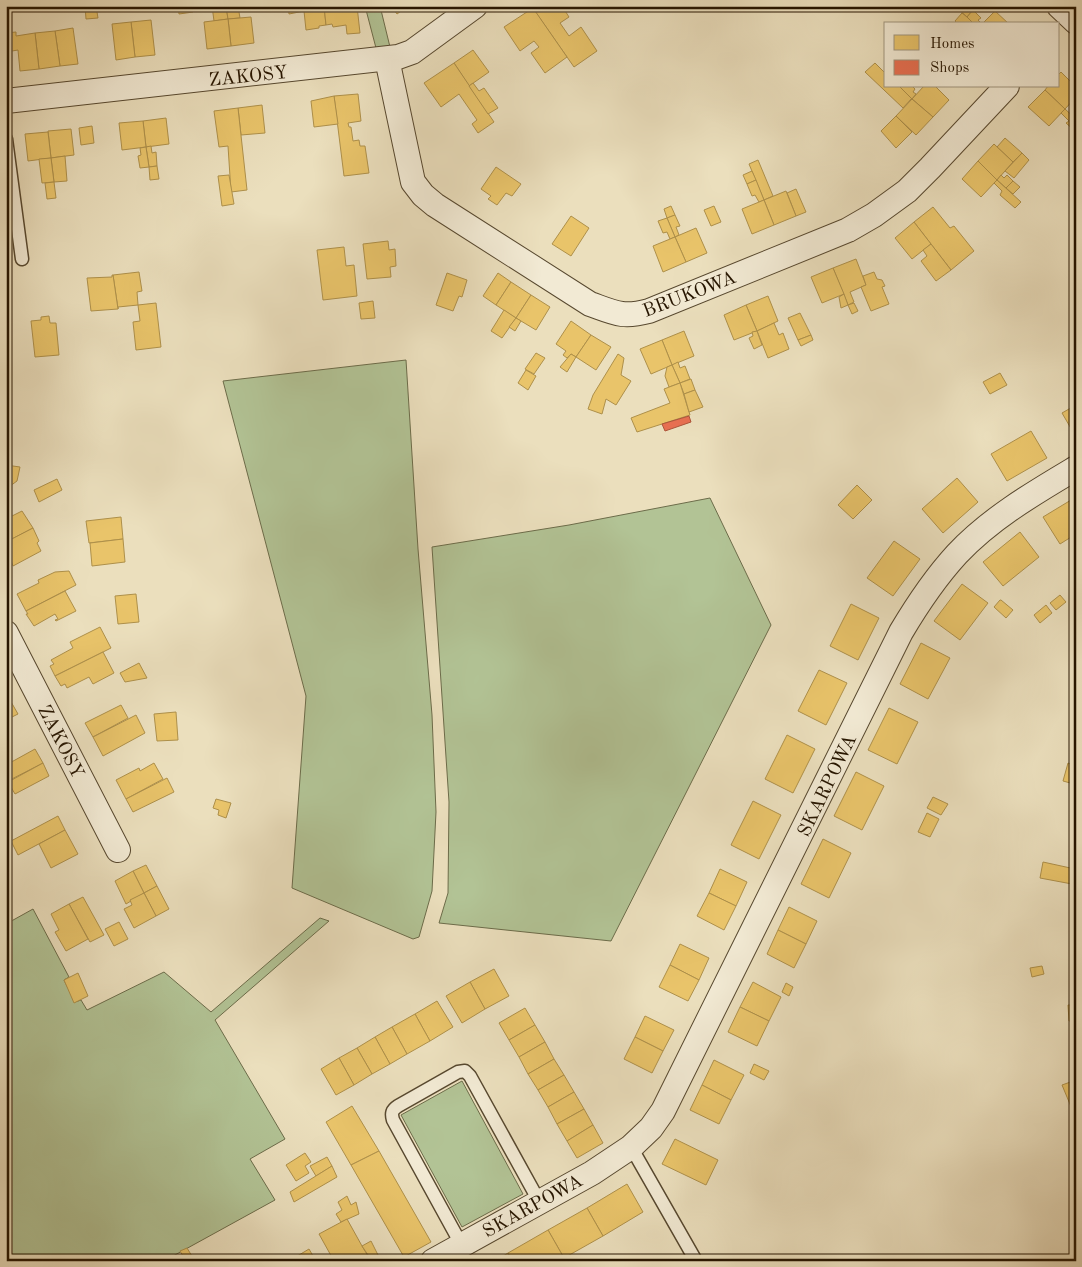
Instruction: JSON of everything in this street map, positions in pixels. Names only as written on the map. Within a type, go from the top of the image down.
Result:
[{"type":"street","name":"ZAKOSY","points":[[6,101],[387,59],[412,52],[475,6]]},
{"type":"street","name":"BRUKOWA","points":[[387,59],[414,182],[424,195],[435,205],[590,304],[612,312],[631,315],[649,311],[848,230],[874,215],[930,168],[1005,88]]},
{"type":"street","name":"SKARPOWA","points":[[433,1261],[592,1173],[631,1147],[651,1128],[663,1111],[901,632],[920,600],[957,554],[988,525],[1036,491],[1076,468]]},
{"type":"street","name":"ZAKOSY","points":[[6,633],[118,850]]},
{"type":"lane","points":[[6,139],[22,259]]},
{"type":"lane","points":[[461,1244],[391,1115],[398,1106],[450,1076],[458,1072],[468,1072],[539,1201]]},
{"type":"lane","points":[[631,1147],[696,1261]]},
{"type":"green space","points":[[365,6],[380,6],[390,47],[376,48]]},
{"type":"green space","points":[[406,360],[418,549],[432,715],[436,812],[432,891],[419,937],[413,939],[292,888],[306,696],[223,381]]},
{"type":"green space","points":[[710,498],[771,625],[611,941],[439,923],[448,893],[449,802],[432,547],[569,525]]},
{"type":"green space","points":[[33,909],[69,977],[64,980],[75,1002],[81,1000],[87,1010],[164,972],[211,1012],[320,918],[329,921],[215,1020],[285,1139],[250,1159],[275,1200],[164,1261],[6,1261],[6,924]]},
{"type":"green space","points":[[462,1081],[523,1194],[462,1227],[401,1115]]},
{"type":"building: Homes","points":[[85,6],[96,6],[98,18],[86,19]]},
{"type":"building: Homes","points":[[178,6],[192,6],[193,12],[179,14]]},
{"type":"building: Homes","points":[[212,6],[226,6],[228,19],[214,21]]},
{"type":"building: Homes","points":[[226,6],[238,6],[240,18],[228,19]]},
{"type":"building: Homes","points":[[288,6],[324,6],[326,25],[306,30],[304,11],[289,14]]},
{"type":"building: Homes","points":[[324,6],[357,6],[360,33],[347,34],[346,25],[333,27],[332,24],[326,25]]},
{"type":"building: Homes","points":[[391,6],[412,6],[406,11],[404,9],[397,14]]},
{"type":"building: Homes","points":[[562,6],[569,17],[560,23],[569,36],[581,27],[597,51],[574,67],[532,7]]},
{"type":"building: Homes","points":[[955,6],[972,6],[973,10],[967,17]]},
{"type":"building: Homes","points":[[533,8],[567,57],[545,73],[531,53],[539,47],[534,41],[520,51],[504,27]]},
{"type":"building: Homes","points":[[973,10],[981,18],[978,20],[980,22],[972,22],[967,17]]},
{"type":"building: Homes","points":[[995,11],[1007,22],[984,22]]},
{"type":"building: Homes","points":[[962,13],[972,22],[956,22]]},
{"type":"building: Homes","points":[[251,17],[254,43],[231,46],[228,19]]},
{"type":"building: Homes","points":[[228,19],[231,46],[207,49],[204,22]]},
{"type":"building: Homes","points":[[151,20],[155,55],[135,57],[131,22]]},
{"type":"building: Homes","points":[[131,22],[135,57],[116,60],[112,24]]},
{"type":"building: Homes","points":[[73,28],[78,64],[60,66],[55,31]]},
{"type":"building: Homes","points":[[55,31],[60,66],[39,69],[35,33]]},
{"type":"building: Homes","points":[[16,32],[16,36],[35,33],[39,69],[20,71],[18,50],[6,52],[6,33]]},
{"type":"building: Homes","points":[[473,50],[489,72],[469,86],[454,63]]},
{"type":"building: Homes","points":[[454,63],[494,122],[478,133],[472,124],[477,120],[459,94],[441,107],[424,83]]},
{"type":"building: Homes","points":[[875,63],[884,72],[884,88],[901,88],[912,98],[903,108],[865,72]]},
{"type":"building: Homes","points":[[1060,73],[1076,87],[1076,97],[1065,109],[1045,90],[1046,88],[1060,88]]},
{"type":"building: Homes","points":[[473,83],[479,91],[484,88],[498,108],[488,114],[469,86]]},
{"type":"building: Homes","points":[[901,88],[915,89],[913,92],[916,94],[912,99]]},
{"type":"building: Homes","points":[[922,88],[937,88],[949,100],[933,117],[912,99]]},
{"type":"building: Homes","points":[[1045,90],[1065,109],[1049,126],[1028,107]]},
{"type":"building: Homes","points":[[358,94],[361,121],[348,123],[349,127],[351,127],[353,141],[359,140],[360,146],[365,146],[369,173],[344,176],[334,96]]},
{"type":"building: Homes","points":[[334,96],[338,124],[314,127],[311,101]]},
{"type":"building: Homes","points":[[912,99],[933,117],[916,135],[896,116]]},
{"type":"building: Homes","points":[[262,105],[265,133],[241,135],[238,108]]},
{"type":"building: Homes","points":[[238,108],[247,190],[231,192],[228,146],[219,147],[214,111]]},
{"type":"building: Homes","points":[[1065,109],[1076,119],[1076,132],[1066,123],[1069,121],[1061,113]]},
{"type":"building: Homes","points":[[896,116],[912,132],[896,148],[881,131]]},
{"type":"building: Homes","points":[[166,118],[169,144],[146,147],[143,121]]},
{"type":"building: Homes","points":[[143,121],[146,147],[122,150],[119,123]]},
{"type":"building: Homes","points":[[92,126],[94,143],[81,145],[79,128]]},
{"type":"building: Homes","points":[[71,129],[74,155],[51,158],[48,131]]},
{"type":"building: Homes","points":[[48,132],[51,158],[28,161],[25,134]]},
{"type":"building: Homes","points":[[1005,138],[1022,153],[1013,162],[997,147]]},
{"type":"building: Homes","points":[[994,144],[1013,162],[997,180],[978,161]]},
{"type":"building: Homes","points":[[151,146],[152,153],[156,152],[157,166],[149,167],[146,147]]},
{"type":"building: Homes","points":[[146,147],[149,167],[140,168],[138,156],[141,155],[140,148]]},
{"type":"building: Homes","points":[[1022,153],[1029,160],[1014,178],[1005,171]]},
{"type":"building: Homes","points":[[65,156],[67,181],[54,182],[51,158]]},
{"type":"building: Homes","points":[[51,158],[54,182],[42,183],[39,159]]},
{"type":"building: Homes","points":[[758,160],[773,196],[764,200],[749,164]]},
{"type":"building: Homes","points":[[978,161],[997,180],[981,197],[962,179]]},
{"type":"building: Homes","points":[[157,166],[159,179],[150,180],[149,167]]},
{"type":"building: Homes","points":[[496,167],[521,184],[512,196],[506,193],[497,205],[488,199],[491,196],[481,189]]},
{"type":"building: Homes","points":[[752,171],[756,180],[747,184],[743,175]]},
{"type":"building: Homes","points":[[229,175],[234,204],[222,206],[218,176]]},
{"type":"building: Homes","points":[[1001,175],[1004,178],[1007,175],[1013,181],[1006,188],[997,180]]},
{"type":"building: Homes","points":[[756,180],[764,200],[759,202],[755,195],[752,196],[747,184]]},
{"type":"building: Homes","points":[[997,180],[1021,202],[1015,208],[1000,195],[1002,191],[994,183]]},
{"type":"building: Homes","points":[[1013,181],[1020,187],[1013,194],[1006,188]]},
{"type":"building: Homes","points":[[54,182],[56,198],[47,199],[45,183]]},
{"type":"building: Homes","points":[[796,189],[806,212],[796,216],[787,193]]},
{"type":"building: Homes","points":[[786,191],[796,216],[774,225],[764,200]]},
{"type":"building: Homes","points":[[764,200],[774,225],[752,234],[742,209]]},
{"type":"building: Homes","points":[[671,206],[675,215],[667,218],[664,209]]},
{"type":"building: Homes","points":[[714,206],[721,222],[711,226],[704,210]]},
{"type":"building: Homes","points":[[933,207],[950,228],[954,226],[974,251],[951,270],[914,222]]},
{"type":"building: Homes","points":[[675,215],[680,226],[676,227],[679,235],[675,237],[667,218]]},
{"type":"building: Homes","points":[[571,216],[589,228],[571,256],[552,244]]},
{"type":"building: Homes","points":[[667,218],[675,237],[670,239],[667,232],[663,233],[658,221]]},
{"type":"building: Homes","points":[[914,222],[931,244],[912,259],[895,238]]},
{"type":"building: Homes","points":[[696,228],[707,253],[686,262],[675,237]]},
{"type":"building: Homes","points":[[675,237],[686,262],[663,272],[653,246]]},
{"type":"building: Homes","points":[[388,241],[389,250],[395,249],[396,266],[390,267],[391,277],[367,279],[363,244]]},
{"type":"building: Homes","points":[[931,244],[951,270],[936,281],[921,261],[927,256],[923,250]]},
{"type":"building: Homes","points":[[344,247],[346,266],[354,265],[357,296],[323,300],[317,250]]},
{"type":"building: Homes","points":[[856,259],[866,285],[850,292],[854,302],[848,305],[833,268]]},
{"type":"building: Homes","points":[[833,268],[844,294],[822,303],[811,277]]},
{"type":"building: Homes","points":[[139,272],[142,291],[137,292],[138,305],[118,307],[118,309],[113,275]]},
{"type":"building: Homes","points":[[874,272],[877,279],[882,280],[885,286],[882,287],[889,304],[871,311],[861,287],[866,285],[863,276]]},
{"type":"building: Homes","points":[[447,273],[467,280],[462,297],[459,296],[453,311],[436,305]]},
{"type":"building: Homes","points":[[498,273],[511,282],[496,305],[483,296]]},
{"type":"building: Homes","points":[[112,275],[118,309],[91,311],[87,278],[112,277]]},
{"type":"building: Homes","points":[[511,282],[531,295],[516,318],[496,305]]},
{"type":"building: Homes","points":[[844,294],[848,305],[841,308],[839,297]]},
{"type":"building: Homes","points":[[531,295],[550,307],[536,330],[516,318]]},
{"type":"building: Homes","points":[[768,296],[778,321],[757,331],[746,305]]},
{"type":"building: Homes","points":[[373,301],[375,318],[361,319],[359,303]]},
{"type":"building: Homes","points":[[156,303],[161,347],[136,350],[133,322],[140,321],[138,305]]},
{"type":"building: Homes","points":[[854,303],[858,311],[852,314],[848,305]]},
{"type":"building: Homes","points":[[746,305],[757,331],[734,340],[724,315]]},
{"type":"building: Homes","points":[[504,310],[516,318],[502,338],[491,331]]},
{"type":"building: Homes","points":[[800,313],[811,335],[798,340],[788,318]]},
{"type":"building: Homes","points":[[49,316],[50,323],[56,323],[59,355],[35,357],[31,321],[41,320],[41,317]]},
{"type":"building: Homes","points":[[516,318],[521,321],[515,331],[509,327]]},
{"type":"building: Homes","points":[[571,321],[591,335],[576,357],[571,354],[567,358],[563,355],[566,351],[556,344]]},
{"type":"building: Homes","points":[[774,323],[779,335],[783,333],[789,349],[768,358],[757,331]]},
{"type":"building: Homes","points":[[684,331],[694,356],[672,365],[662,340]]},
{"type":"building: Homes","points":[[757,331],[762,345],[754,349],[749,338],[753,336],[752,332]]},
{"type":"building: Homes","points":[[591,335],[611,347],[596,370],[576,357]]},
{"type":"building: Homes","points":[[811,335],[813,340],[801,346],[798,340]]},
{"type":"building: Homes","points":[[662,340],[672,365],[651,374],[640,349]]},
{"type":"building: Homes","points":[[536,353],[545,358],[534,374],[525,369]]},
{"type":"building: Homes","points":[[571,354],[576,357],[567,372],[560,367]]},
{"type":"building: Homes","points":[[618,354],[624,358],[621,375],[631,381],[616,405],[606,399],[602,414],[588,409],[593,395]]},
{"type":"building: Homes","points":[[678,362],[680,368],[685,366],[690,379],[680,383],[672,365]]},
{"type":"building: Homes","points":[[672,365],[680,383],[669,387],[665,376],[667,367]]},
{"type":"building: Homes","points":[[526,370],[536,376],[528,390],[518,383]]},
{"type":"building: Homes","points":[[1000,373],[1007,385],[990,394],[983,382]]},
{"type":"building: Homes","points":[[691,379],[695,390],[684,394],[680,383]]},
{"type":"building: Homes","points":[[680,383],[690,415],[637,432],[631,418],[670,403],[664,389]]},
{"type":"building: Homes","points":[[695,390],[703,407],[689,412],[684,394]]},
{"type":"building: Homes","points":[[1076,405],[1076,437],[1062,413]]},
{"type":"building: Homes","points":[[1031,431],[1047,458],[1007,481],[991,454]]},
{"type":"building: Homes","points":[[6,465],[20,467],[17,481],[6,489]]},
{"type":"building: Homes","points":[[957,478],[978,502],[943,533],[922,509]]},
{"type":"building: Homes","points":[[57,479],[62,490],[39,502],[34,490]]},
{"type":"building: Homes","points":[[857,485],[872,500],[853,519],[838,505]]},
{"type":"building: Homes","points":[[1076,497],[1076,534],[1060,544],[1043,517]]},
{"type":"building: Homes","points":[[22,511],[33,528],[6,542],[6,523],[11,520],[10,517]]},
{"type":"building: Homes","points":[[121,517],[123,539],[89,543],[86,521]]},
{"type":"building: Homes","points":[[33,528],[41,551],[13,566],[10,558],[6,560],[6,542]]},
{"type":"building: Homes","points":[[1020,532],[1039,557],[1003,586],[983,562]]},
{"type":"building: Homes","points":[[123,539],[125,562],[92,566],[90,543]]},
{"type":"building: Homes","points":[[894,541],[920,559],[893,596],[867,578]]},
{"type":"building: Homes","points":[[69,571],[76,585],[26,611],[17,594],[39,583],[38,580],[55,572]]},
{"type":"building: Homes","points":[[962,584],[988,603],[960,640],[934,621]]},
{"type":"building: Homes","points":[[65,591],[76,611],[56,621],[58,619],[55,614],[34,626],[26,611]]},
{"type":"building: Homes","points":[[136,594],[139,622],[118,624],[115,596]]},
{"type":"building: Homes","points":[[1060,595],[1066,602],[1056,610],[1050,603]]},
{"type":"building: Homes","points":[[1000,600],[1013,610],[1006,618],[994,607]]},
{"type":"building: Homes","points":[[851,604],[879,618],[858,660],[830,646]]},
{"type":"building: Homes","points":[[1046,605],[1052,613],[1040,623],[1034,615]]},
{"type":"building: Homes","points":[[100,627],[111,648],[55,676],[50,666],[54,664],[51,660],[73,648],[70,642]]},
{"type":"building: Homes","points":[[921,643],[950,658],[928,699],[900,684]]},
{"type":"building: Homes","points":[[103,652],[114,673],[93,684],[89,677],[67,688],[65,684],[61,686],[55,676]]},
{"type":"building: Homes","points":[[139,663],[147,678],[125,682],[120,673]]},
{"type":"building: Homes","points":[[819,670],[847,683],[826,725],[798,711]]},
{"type":"building: Homes","points":[[10,700],[18,714],[6,720],[6,702]]},
{"type":"building: Homes","points":[[121,705],[128,718],[93,737],[85,723]]},
{"type":"building: Homes","points":[[889,708],[918,722],[897,764],[868,750]]},
{"type":"building: Homes","points":[[176,712],[178,740],[157,741],[154,714]]},
{"type":"building: Homes","points":[[136,715],[145,733],[103,756],[93,737]]},
{"type":"building: Homes","points":[[787,735],[815,749],[793,793],[765,779]]},
{"type":"building: Homes","points":[[35,749],[43,763],[6,782],[6,765]]},
{"type":"building: Homes","points":[[43,763],[49,776],[15,794],[8,782]]},
{"type":"building: Homes","points":[[154,763],[163,779],[126,799],[116,780],[139,768],[140,771]]},
{"type":"building: Homes","points":[[1068,763],[1076,766],[1076,795],[1071,794],[1074,784],[1063,781]]},
{"type":"building: Homes","points":[[856,772],[884,786],[862,830],[834,816]]},
{"type":"building: Homes","points":[[167,778],[174,792],[133,812],[126,799]]},
{"type":"building: Homes","points":[[933,797],[948,804],[941,815],[927,808]]},
{"type":"building: Homes","points":[[216,799],[231,803],[226,818],[218,815],[219,810],[213,808]]},
{"type":"building: Homes","points":[[753,801],[781,815],[759,859],[731,845]]},
{"type":"building: Homes","points":[[927,813],[939,819],[930,837],[918,832]]},
{"type":"building: Homes","points":[[58,816],[65,830],[18,855],[11,841]]},
{"type":"building: Homes","points":[[65,830],[78,854],[51,868],[39,844]]},
{"type":"building: Homes","points":[[823,839],[851,853],[829,898],[801,884]]},
{"type":"building: Homes","points":[[1043,862],[1075,869],[1072,884],[1040,878]]},
{"type":"building: Homes","points":[[146,865],[157,886],[144,893],[133,871]]},
{"type":"building: Homes","points":[[720,869],[747,882],[736,906],[709,893]]},
{"type":"building: Homes","points":[[133,871],[144,893],[126,904],[115,881]]},
{"type":"building: Homes","points":[[157,886],[169,909],[156,916],[144,893]]},
{"type":"building: Homes","points":[[144,893],[156,916],[134,928],[124,909],[132,905],[130,900]]},
{"type":"building: Homes","points":[[709,893],[736,906],[724,930],[697,916]]},
{"type":"building: Homes","points":[[83,897],[104,935],[90,942],[69,904]]},
{"type":"building: Homes","points":[[69,904],[88,939],[66,951],[55,932],[59,930],[51,914]]},
{"type":"building: Homes","points":[[789,907],[817,921],[806,944],[778,930]]},
{"type":"building: Homes","points":[[119,922],[128,939],[114,946],[105,929]]},
{"type":"building: Homes","points":[[778,930],[806,944],[794,968],[767,954]]},
{"type":"building: Homes","points":[[680,944],[709,958],[699,980],[670,965]]},
{"type":"building: Homes","points":[[670,965],[699,980],[688,1001],[659,987]]},
{"type":"building: Homes","points":[[1042,966],[1044,974],[1032,977],[1030,968]]},
{"type":"building: Homes","points":[[494,969],[509,996],[485,1009],[470,982]]},
{"type":"building: Homes","points":[[78,973],[88,996],[74,1003],[64,980]]},
{"type":"building: Homes","points":[[470,982],[485,1009],[462,1023],[446,996]]},
{"type":"building: Homes","points":[[753,982],[781,997],[769,1021],[740,1007]]},
{"type":"building: Homes","points":[[786,983],[793,987],[789,996],[782,992]]},
{"type":"building: Homes","points":[[437,1001],[453,1027],[430,1041],[415,1014]]},
{"type":"building: Homes","points":[[1068,1005],[1076,1005],[1076,1021],[1069,1021]]},
{"type":"building: Homes","points":[[740,1007],[769,1021],[757,1046],[728,1032]]},
{"type":"building: Homes","points":[[525,1008],[535,1025],[509,1040],[499,1023]]},
{"type":"building: Homes","points":[[415,1014],[430,1041],[407,1054],[392,1027]]},
{"type":"building: Homes","points":[[645,1016],[674,1030],[663,1051],[635,1037]]},
{"type":"building: Homes","points":[[535,1025],[545,1042],[519,1057],[509,1040]]},
{"type":"building: Homes","points":[[392,1027],[407,1054],[390,1064],[375,1037]]},
{"type":"building: Homes","points":[[375,1037],[390,1064],[372,1074],[357,1048]]},
{"type":"building: Homes","points":[[635,1037],[663,1051],[652,1073],[624,1059]]},
{"type":"building: Homes","points":[[545,1042],[554,1059],[528,1074],[519,1057]]},
{"type":"building: Homes","points":[[357,1048],[372,1074],[354,1085],[339,1058]]},
{"type":"building: Homes","points":[[339,1058],[354,1085],[336,1095],[321,1069]]},
{"type":"building: Homes","points":[[554,1059],[564,1075],[538,1090],[528,1074]]},
{"type":"building: Homes","points":[[714,1060],[744,1075],[731,1100],[702,1085]]},
{"type":"building: Homes","points":[[754,1064],[769,1071],[764,1080],[750,1073]]},
{"type":"building: Homes","points":[[564,1075],[574,1092],[548,1107],[538,1090]]},
{"type":"building: Homes","points":[[1076,1080],[1076,1107],[1072,1109],[1062,1085]]},
{"type":"building: Homes","points":[[702,1085],[731,1100],[719,1124],[690,1110]]},
{"type":"building: Homes","points":[[574,1092],[584,1109],[557,1124],[548,1107]]},
{"type":"building: Homes","points":[[352,1106],[379,1151],[351,1165],[326,1122]]},
{"type":"building: Homes","points":[[584,1109],[593,1125],[567,1141],[557,1124]]},
{"type":"building: Homes","points":[[593,1125],[603,1143],[577,1158],[567,1141]]},
{"type":"building: Homes","points":[[675,1139],[718,1160],[706,1185],[662,1164]]},
{"type":"building: Homes","points":[[379,1151],[431,1242],[404,1257],[351,1165]]},
{"type":"building: Homes","points":[[305,1153],[311,1162],[305,1166],[309,1173],[296,1181],[286,1165]]},
{"type":"building: Homes","points":[[327,1157],[332,1166],[316,1176],[310,1166]]},
{"type":"building: Homes","points":[[332,1166],[337,1177],[294,1202],[290,1192]]},
{"type":"building: Homes","points":[[627,1184],[643,1212],[603,1236],[587,1208]]},
{"type":"building: Homes","points":[[347,1196],[351,1205],[356,1202],[359,1214],[341,1222],[336,1214],[342,1210],[338,1202]]},
{"type":"building: Homes","points":[[587,1208],[603,1236],[564,1258],[548,1230]]},
{"type":"building: Homes","points":[[347,1219],[371,1261],[334,1261],[319,1234]]},
{"type":"building: Homes","points":[[548,1230],[564,1258],[559,1261],[512,1261],[508,1253]]},
{"type":"building: Homes","points":[[371,1241],[379,1257],[372,1261],[362,1246]]},
{"type":"building: Homes","points":[[187,1248],[195,1261],[186,1261],[180,1251]]},
{"type":"building: Homes","points":[[309,1249],[316,1261],[289,1261]]},
{"type":"building: Homes","points":[[508,1253],[512,1261],[495,1261]]},
{"type":"building: Shops","points":[[689,416],[691,422],[665,431],[662,424]]}]
